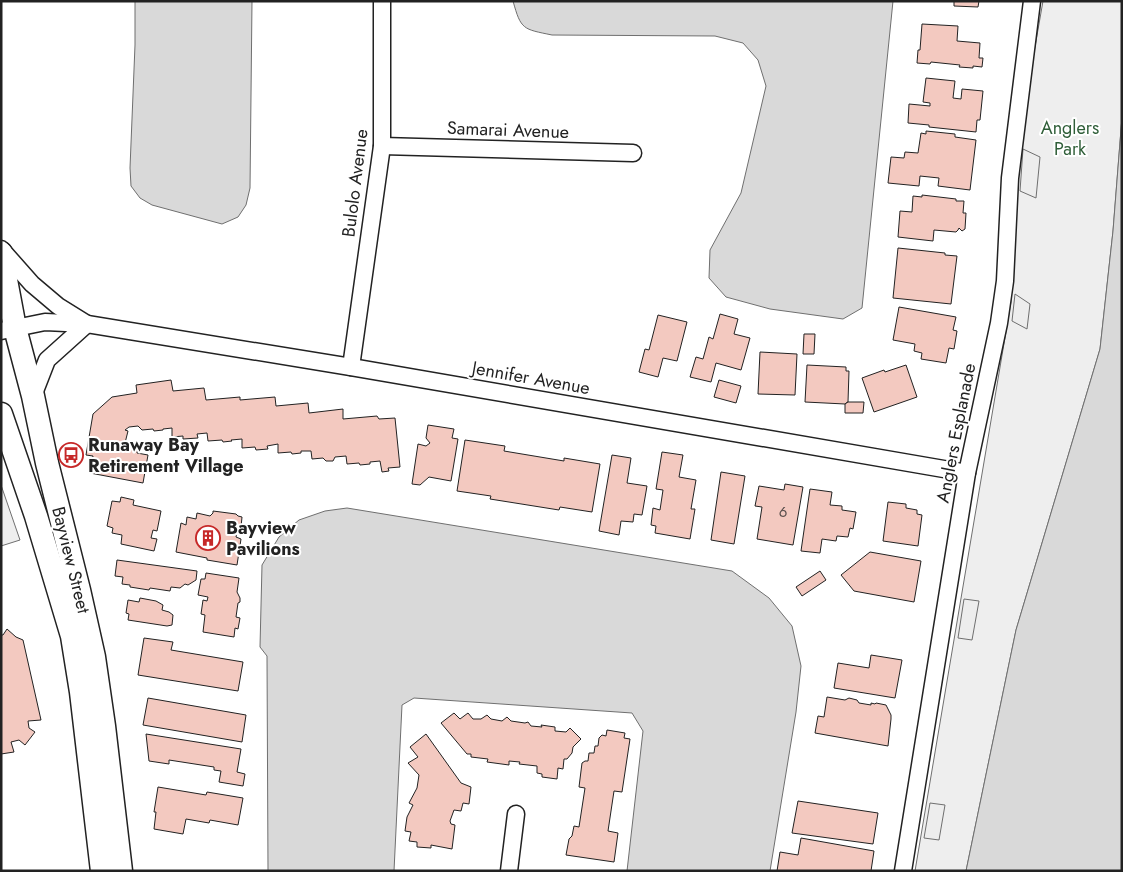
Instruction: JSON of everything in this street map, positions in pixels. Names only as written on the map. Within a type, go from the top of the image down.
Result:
[{"type":"main road","name":"Bayview Street","points":[[1,253],[8,330],[33,396],[94,657],[121,871]]},
{"type":"main road","name":"Bayview Street","points":[[1,414],[72,636],[81,692],[102,871]]},
{"type":"main road","points":[[24,481],[39,480],[50,472]]},
{"type":"street","name":"Bulolo Avenue","points":[[351,367],[382,146],[382,1]]},
{"type":"street","name":"Anglers Esplanade","points":[[903,871],[967,473],[999,323],[1005,281],[1010,178],[1032,1]]},
{"type":"street","name":"Samarai Avenue","points":[[382,146],[633,153]]},
{"type":"street","name":"Jennifer Avenue","points":[[1,249],[32,284],[58,306],[87,324]]},
{"type":"street","name":"Jennifer Avenue","points":[[8,330],[46,322],[87,324],[351,367],[967,473]]},
{"type":"street","points":[[33,396],[47,360],[87,324]]},
{"type":"street","points":[[509,871],[516,814]]},
{"type":"green space","name":"Anglers Park","points":[[1043,1],[1122,1],[1122,117],[1113,231],[1100,349],[1016,630],[966,871],[915,871],[1011,302],[1021,127]]},
{"type":"green space","points":[[1,485],[20,540],[1,546]]},
{"type":"shaded area","points":[[135,1],[252,1],[250,188],[246,205],[238,217],[222,224],[152,205],[140,198],[131,186]]},
{"type":"shaded area","points":[[513,1],[893,1],[862,308],[843,319],[770,309],[726,297],[709,278],[710,250],[741,193],[766,86],[758,60],[743,43],[715,36],[552,35],[525,27],[518,18]]},
{"type":"shaded area","points":[[1122,117],[1122,871],[966,871],[1016,630],[1100,349],[1113,231]]},
{"type":"shaded area","points":[[1023,149],[1040,157],[1036,198],[1020,191]]},
{"type":"shaded area","points":[[1015,294],[1030,304],[1027,329],[1012,321]]},
{"type":"shaded area","points":[[347,508],[732,571],[769,598],[792,626],[801,666],[796,712],[770,871],[627,871],[643,731],[632,713],[414,698],[402,705],[394,871],[268,871],[267,656],[260,647],[262,565],[279,537],[299,520],[325,511]]},
{"type":"shaded area","points":[[964,599],[979,601],[972,640],[958,638]]},
{"type":"shaded area","points":[[930,803],[945,805],[939,840],[924,838]]},
{"type":"building","points":[[954,1],[979,1],[978,7],[954,6]]},
{"type":"building","points":[[922,24],[958,26],[957,41],[980,43],[979,58],[983,58],[982,67],[959,67],[960,65],[931,62],[930,64],[917,63]]},
{"type":"building","points":[[926,78],[955,81],[953,98],[961,99],[962,89],[983,91],[980,120],[977,120],[976,132],[908,123],[909,104],[930,106],[930,103],[923,102]]},
{"type":"building","points":[[926,131],[955,134],[955,137],[976,140],[970,190],[938,186],[939,178],[920,176],[919,186],[888,183],[891,157],[904,158],[905,152],[918,153],[921,133],[926,134]]},
{"type":"building","points":[[922,195],[964,201],[963,213],[966,213],[965,229],[962,231],[959,228],[956,232],[934,230],[933,241],[898,237],[900,211],[912,212],[913,196],[922,197]]},
{"type":"building","points":[[898,248],[957,256],[951,304],[893,298]]},
{"type":"building","points":[[899,307],[956,317],[953,330],[957,331],[954,349],[949,348],[946,363],[921,359],[922,353],[914,351],[915,344],[893,340]]},
{"type":"building","points":[[720,314],[738,319],[734,334],[750,338],[741,370],[716,363],[711,382],[690,377],[696,357],[703,359],[709,337],[713,339]]},
{"type":"building","points":[[658,315],[687,322],[677,361],[663,358],[658,377],[639,372],[645,349],[649,350]]},
{"type":"building","points":[[804,334],[815,334],[814,354],[803,354]]},
{"type":"building","points":[[760,352],[797,354],[795,395],[758,394]]},
{"type":"building","points":[[807,365],[846,367],[846,371],[849,371],[848,402],[845,404],[805,402]]},
{"type":"building","points":[[906,365],[917,397],[874,412],[862,378]]},
{"type":"building","points":[[171,380],[173,391],[204,388],[206,400],[240,397],[240,400],[275,397],[276,406],[308,403],[309,413],[343,409],[343,419],[377,416],[379,419],[395,418],[400,467],[388,468],[389,471],[382,472],[380,461],[360,465],[359,463],[347,464],[346,456],[335,457],[333,461],[326,461],[323,458],[312,459],[311,451],[301,451],[301,453],[292,454],[291,452],[278,453],[278,444],[267,446],[268,449],[256,450],[255,447],[242,448],[242,439],[223,442],[222,440],[208,441],[207,433],[197,434],[198,438],[183,439],[183,436],[172,437],[172,428],[154,431],[153,429],[142,430],[138,426],[129,427],[125,430],[128,431],[125,443],[138,445],[137,453],[148,455],[143,483],[90,473],[93,456],[86,455],[93,414],[112,397],[137,393],[136,385]]},
{"type":"building","points":[[719,380],[741,386],[736,403],[714,397]]},
{"type":"building","points":[[848,402],[864,402],[863,413],[845,413],[845,404]]},
{"type":"building","points":[[428,425],[454,429],[452,438],[458,439],[451,481],[429,477],[420,485],[412,484],[418,444],[426,446],[430,443],[426,438]]},
{"type":"building","points":[[465,440],[505,446],[504,451],[564,461],[564,458],[600,464],[592,512],[560,507],[559,510],[490,499],[491,496],[457,491]]},
{"type":"building","points":[[662,452],[683,455],[679,477],[696,480],[691,509],[695,509],[690,539],[655,533],[656,526],[651,525],[653,508],[660,510],[663,490],[656,489]]},
{"type":"building","points":[[612,455],[631,458],[627,483],[647,486],[642,515],[634,514],[633,522],[621,521],[619,535],[599,531]]},
{"type":"building","points":[[721,472],[745,476],[734,544],[711,540]]},
{"type":"building","points":[[785,484],[803,487],[793,545],[757,539],[762,507],[755,506],[759,486],[784,490]]},
{"type":"building","points":[[810,489],[832,492],[830,505],[842,506],[842,510],[856,512],[853,529],[850,528],[848,537],[837,536],[836,541],[822,539],[820,553],[801,551]]},
{"type":"building","points":[[121,497],[134,500],[133,505],[161,511],[157,531],[153,530],[151,538],[157,539],[154,551],[121,544],[122,535],[112,533],[113,528],[107,526],[112,501],[120,502]]},
{"type":"building","points":[[888,502],[906,504],[906,508],[917,510],[917,514],[922,515],[918,546],[883,541]]},
{"type":"building","name":"Bayview Pavilions","points":[[213,511],[236,514],[242,517],[241,527],[238,526],[236,537],[241,539],[237,565],[176,552],[181,523],[186,525],[187,517],[196,519],[197,513],[210,516]]},
{"type":"building","points":[[870,552],[921,561],[914,602],[854,591],[841,575]]},
{"type":"building","points":[[117,560],[197,571],[196,580],[180,588],[171,587],[170,591],[130,587],[130,585],[122,584],[123,577],[115,576]]},
{"type":"building","points":[[820,571],[826,580],[802,596],[796,587]]},
{"type":"building","points":[[206,573],[239,578],[237,592],[240,602],[238,603],[236,617],[240,618],[238,629],[235,628],[234,637],[203,632],[205,615],[201,614],[203,600],[207,601],[208,597],[198,595],[201,579],[205,579]]},
{"type":"building","points":[[140,598],[156,601],[163,605],[162,610],[173,615],[172,625],[167,626],[128,620],[129,614],[126,613],[128,600],[139,602]]},
{"type":"building","points":[[7,629],[23,640],[41,720],[28,721],[29,728],[35,732],[25,745],[19,740],[11,742],[14,752],[1,754],[1,635]]},
{"type":"building","points":[[144,638],[173,642],[171,650],[243,662],[238,691],[138,675]]},
{"type":"building","points":[[871,655],[902,660],[895,698],[834,688],[838,663],[869,668]]},
{"type":"building","points":[[827,697],[845,700],[849,698],[857,700],[859,703],[871,705],[871,703],[876,703],[886,705],[891,715],[888,746],[815,733],[818,716],[824,717]]},
{"type":"building","points":[[148,698],[246,715],[242,742],[143,725]]},
{"type":"building","points":[[454,713],[460,719],[468,713],[473,719],[481,719],[487,715],[491,719],[502,721],[507,717],[511,721],[528,722],[531,726],[555,727],[555,731],[566,732],[570,728],[581,739],[573,747],[572,753],[567,759],[564,759],[563,769],[558,768],[557,779],[542,777],[542,774],[537,773],[537,766],[509,761],[509,765],[487,762],[488,759],[471,757],[471,754],[467,754],[441,723]]},
{"type":"building","points":[[607,730],[625,733],[624,738],[630,739],[622,792],[614,791],[608,831],[618,833],[614,862],[566,855],[574,826],[579,827],[585,788],[579,787],[582,763],[588,761],[589,753],[594,753],[595,746],[598,746],[599,738],[602,735],[606,736]]},
{"type":"building","points":[[146,734],[241,749],[237,772],[245,774],[243,786],[219,782],[221,771],[214,770],[214,767],[169,760],[169,764],[149,761]]},
{"type":"building","points":[[426,734],[461,783],[471,787],[469,804],[463,803],[461,811],[454,810],[450,821],[451,824],[455,825],[452,849],[431,845],[431,848],[417,847],[417,842],[409,841],[411,832],[405,831],[407,817],[413,805],[409,803],[417,788],[419,775],[408,763],[418,757],[410,747]]},
{"type":"building","points":[[158,787],[206,795],[207,792],[243,798],[238,825],[210,820],[209,823],[186,819],[183,834],[154,829],[156,812],[154,812]]},
{"type":"building","points":[[798,801],[878,813],[873,844],[792,833]]},
{"type":"building","points":[[801,838],[874,851],[871,871],[777,871],[780,852],[798,855]]},
{"type":"place","name":"Runaway Bay Retirement Village","points":[[71,455]]},
{"type":"place","name":"Bayview Pavilions","points":[[208,538]]}]
